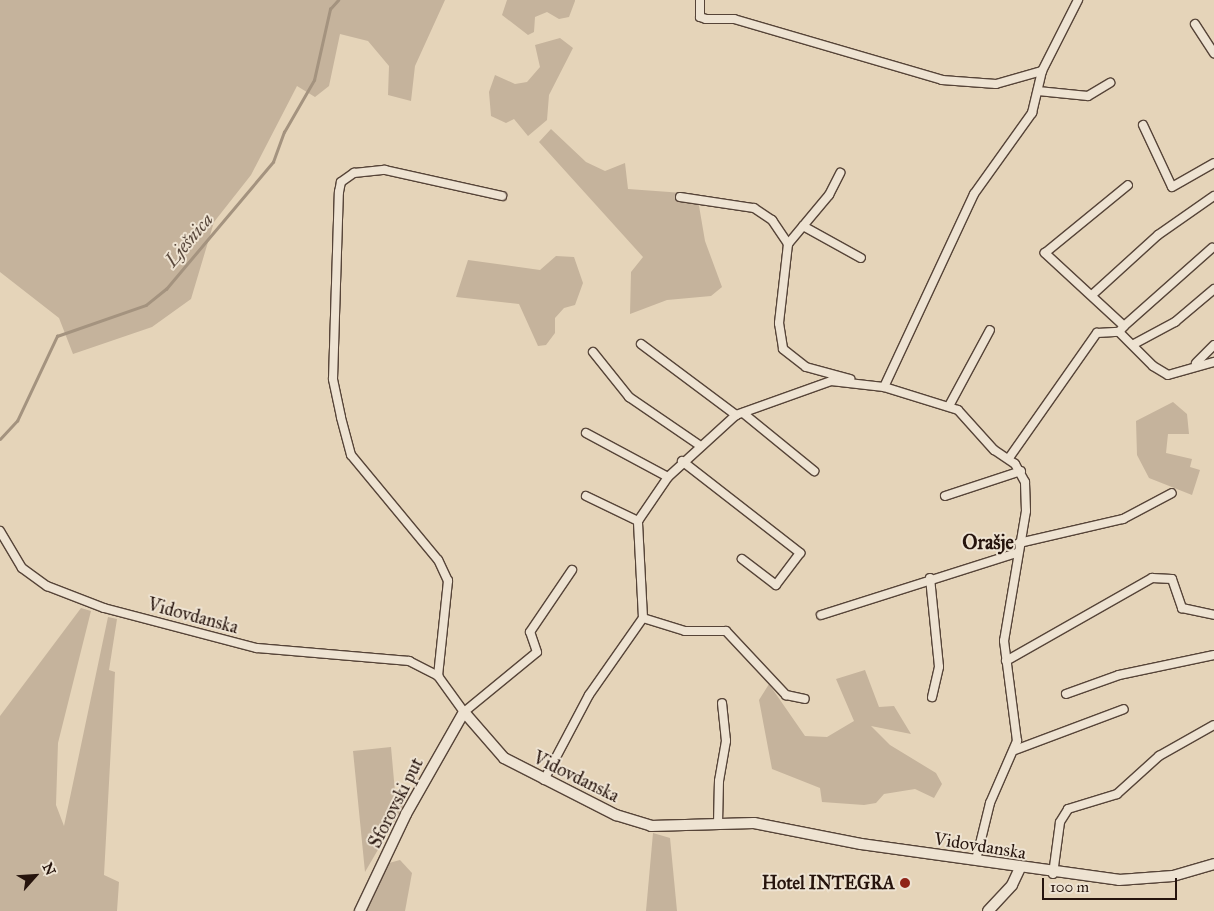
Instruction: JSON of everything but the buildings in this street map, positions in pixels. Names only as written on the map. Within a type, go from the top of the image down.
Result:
[{"type":"street","points":[[700,0],[700,17],[706,20],[734,19],[942,80],[996,84],[1042,71]]},
{"type":"street","points":[[884,387],[974,194],[1032,112],[1042,71],[1078,0]]},
{"type":"street","points":[[1195,24],[1214,53]]},
{"type":"street","points":[[1038,92],[1088,96],[1110,83]]},
{"type":"street","points":[[1143,125],[1172,187],[1214,163]]},
{"type":"street","points":[[438,676],[448,581],[438,560],[351,455],[333,379],[339,192],[341,182],[354,173],[385,170],[502,196]]},
{"type":"street","points":[[840,172],[803,226],[788,244],[779,323],[783,349],[806,367],[949,406],[1009,458],[1021,471],[1028,494],[1005,633],[1006,661],[1018,724],[1015,750],[992,797],[976,860]]},
{"type":"street","points":[[1128,184],[1045,253],[1092,295],[1134,344],[1164,374],[1196,364],[1214,362]]},
{"type":"street","points":[[1092,295],[1158,235],[1214,196]]},
{"type":"street","points":[[680,197],[764,212],[788,244]]},
{"type":"street","points":[[803,226],[861,258]]},
{"type":"street","points":[[1009,458],[1097,334],[1121,329],[1212,248]]},
{"type":"street","points":[[1134,344],[1175,322],[1214,289]]},
{"type":"street","points":[[949,406],[990,330]]},
{"type":"street","points":[[641,344],[740,414],[814,471]]},
{"type":"street","points":[[1196,364],[1214,345]]},
{"type":"street","points":[[592,352],[629,397],[699,445]]},
{"type":"street","points":[[544,780],[589,695],[643,618],[638,521],[668,477],[699,445],[740,414],[831,381],[854,380]]},
{"type":"street","points":[[586,433],[668,477]]},
{"type":"street","points":[[682,461],[800,553],[776,585],[742,559]]},
{"type":"street","points":[[945,496],[1021,471]]},
{"type":"street","points":[[1019,543],[1123,519],[1172,493]]},
{"type":"street","points":[[586,496],[638,521]]},
{"type":"street","name":"Vidovdanska","points":[[0,531],[7,550],[22,568],[47,586],[104,608],[235,644],[399,659],[438,676],[492,749],[544,780],[634,822],[669,828],[718,824],[765,825],[802,835],[976,860],[1053,874],[1140,880],[1214,864]]},
{"type":"street","points":[[821,615],[930,578],[1017,553]]},
{"type":"street","points":[[464,712],[537,652],[530,632],[572,570]]},
{"type":"street","points":[[930,578],[939,667],[932,697]]},
{"type":"street","points":[[1006,661],[1152,578],[1172,579],[1182,608],[1214,615]]},
{"type":"street","points":[[643,618],[684,631],[726,631],[786,694],[805,699]]},
{"type":"street","points":[[1066,694],[1120,675],[1214,655]]},
{"type":"street","points":[[718,824],[719,781],[726,741],[722,703]]},
{"type":"street","points":[[1015,750],[1124,709]]},
{"type":"street","name":"Sforovski put","points":[[360,911],[406,814],[464,712]]},
{"type":"street","points":[[1053,874],[1060,822],[1068,809],[1116,794],[1159,756],[1214,725]]},
{"type":"street","points":[[988,911],[1020,868]]},
{"type":"shaded area","points":[[0,0],[445,0],[415,66],[411,101],[388,95],[389,66],[368,41],[340,34],[329,86],[315,97],[297,86],[251,175],[214,222],[191,299],[152,327],[73,354],[59,318],[0,272]]},
{"type":"shaded area","points":[[507,0],[575,1],[569,17],[559,19],[547,12],[535,17],[534,32],[528,35],[502,15]]},
{"type":"shaded area","points":[[560,38],[573,48],[549,95],[547,120],[528,136],[514,119],[506,123],[491,116],[489,92],[495,75],[515,84],[527,82],[540,67],[535,45]]},
{"type":"shaded area","points":[[551,129],[586,162],[605,171],[625,163],[628,189],[697,194],[705,241],[722,287],[711,296],[667,300],[630,314],[631,272],[643,257],[539,142]]},
{"type":"shaded area","points":[[556,256],[574,257],[583,283],[575,305],[564,308],[555,318],[555,333],[546,345],[538,346],[519,304],[456,297],[468,260],[540,270]]},
{"type":"shaded area","points":[[1173,402],[1187,414],[1189,434],[1168,434],[1166,453],[1192,459],[1190,467],[1200,470],[1192,495],[1149,478],[1137,455],[1136,421]]},
{"type":"shaded area","points":[[81,608],[91,611],[58,743],[56,805],[64,826],[108,617],[117,619],[109,670],[115,672],[104,875],[119,882],[117,911],[0,911],[0,716]]},
{"type":"shaded area","points":[[865,670],[879,707],[894,706],[911,734],[871,726],[890,745],[936,773],[942,784],[934,798],[915,789],[884,794],[876,803],[864,805],[822,802],[820,788],[772,769],[759,700],[769,684],[805,736],[827,737],[854,721],[836,679]]},
{"type":"shaded area","points":[[391,747],[396,803],[404,805],[365,872],[353,751]]},
{"type":"shaded area","points":[[653,833],[670,838],[677,911],[646,911]]},
{"type":"shaded area","points":[[400,860],[412,873],[405,911],[365,911],[389,863]]},
{"type":"waterway","name":"Lješnica","points":[[0,439],[17,421],[57,336],[146,305],[166,289],[273,162],[284,132],[314,80],[330,9],[338,0]]},
{"type":"place","name":"Hotel INTEGRA","points":[[905,883]]},
{"type":"district","name":"Orašje","points":[[988,542]]}]
